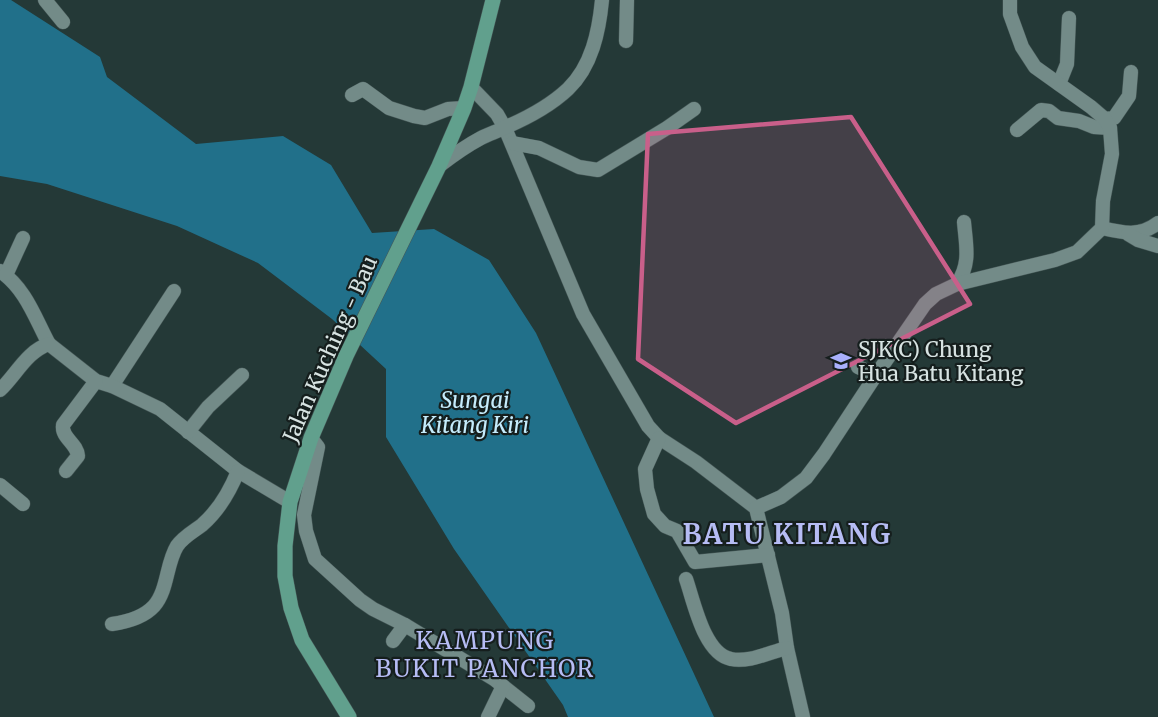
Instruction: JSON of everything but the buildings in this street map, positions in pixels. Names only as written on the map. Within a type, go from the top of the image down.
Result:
[{"type":"main road","name":"Jalan Kuching - Bau","points":[[349,717],[303,640],[291,609],[285,576],[285,546],[290,502],[311,438],[346,356],[439,166],[464,108],[493,0]]},
{"type":"street","points":[[45,0],[63,22]]},
{"type":"street","points":[[439,166],[483,137],[538,110],[568,88],[581,73],[594,43],[599,26],[602,0]]},
{"type":"street","points":[[626,41],[627,0]]},
{"type":"street","points":[[756,508],[781,497],[806,478],[925,304],[936,294],[957,284],[1055,260],[1077,252],[1102,228],[1103,201],[1112,154],[1108,123],[1035,67],[1022,47],[1010,14],[1010,0]]},
{"type":"street","points":[[1059,84],[1066,64],[1069,18]]},
{"type":"street","points":[[1017,130],[1041,110],[1049,111],[1058,118],[1079,121],[1094,127],[1108,123],[1129,96],[1131,72]]},
{"type":"street","points":[[471,87],[497,114],[505,128],[583,314],[648,426],[659,438],[696,462],[756,508],[783,613],[787,648],[803,717]]},
{"type":"street","points":[[352,95],[363,89],[389,108],[425,117],[448,109],[464,108]]},
{"type":"street","points":[[512,143],[539,148],[579,167],[598,170],[694,109]]},
{"type":"street","points":[[957,284],[965,272],[967,255],[964,222]]},
{"type":"street","points":[[1128,234],[1141,232],[1158,223]]},
{"type":"street","points":[[1102,228],[1128,234],[1138,240],[1158,246]]},
{"type":"street","points":[[23,238],[3,273],[26,299],[49,344],[96,381],[112,386],[160,409],[238,471],[290,502]]},
{"type":"street","points":[[112,386],[174,291]]},
{"type":"street","points":[[0,390],[30,354],[49,344]]},
{"type":"street","points":[[858,367],[876,375]]},
{"type":"street","points":[[188,432],[208,407],[242,375]]},
{"type":"street","points":[[66,471],[78,456],[78,450],[63,433],[63,425],[96,381]]},
{"type":"street","points":[[311,438],[318,447],[304,515],[306,531],[315,559],[373,609],[405,625],[494,679],[528,706]]},
{"type":"street","points":[[659,438],[645,469],[647,489],[654,513],[665,526],[677,531],[695,562],[768,555]]},
{"type":"street","points":[[112,624],[136,618],[153,607],[178,545],[215,511],[226,496],[238,471]]},
{"type":"street","points":[[0,485],[23,504]]},
{"type":"street","points":[[686,579],[704,632],[711,645],[721,655],[731,659],[742,659],[787,648]]},
{"type":"street","points":[[393,641],[405,625]]},
{"type":"street","points":[[488,717],[503,686]]},
{"type":"highlighted area","points":[[851,117],[970,304],[736,423],[638,359],[648,134]]},
{"type":"water","name":"Sungai Kitang Kiri","points":[[0,0],[11,0],[100,57],[107,77],[196,144],[283,136],[331,165],[372,233],[434,229],[489,260],[536,333],[714,717],[568,717],[563,705],[454,549],[386,437],[386,369],[332,319],[258,263],[177,226],[47,184],[0,176]]},
{"type":"place","name":"SJK(C) Chung Hua Batu Kitang","points":[[841,361]]},
{"type":"district","name":"BATU KITANG","points":[[787,534]]},
{"type":"district","name":"KAMPUNG BUKIT PANCHOR","points":[[485,654]]}]
